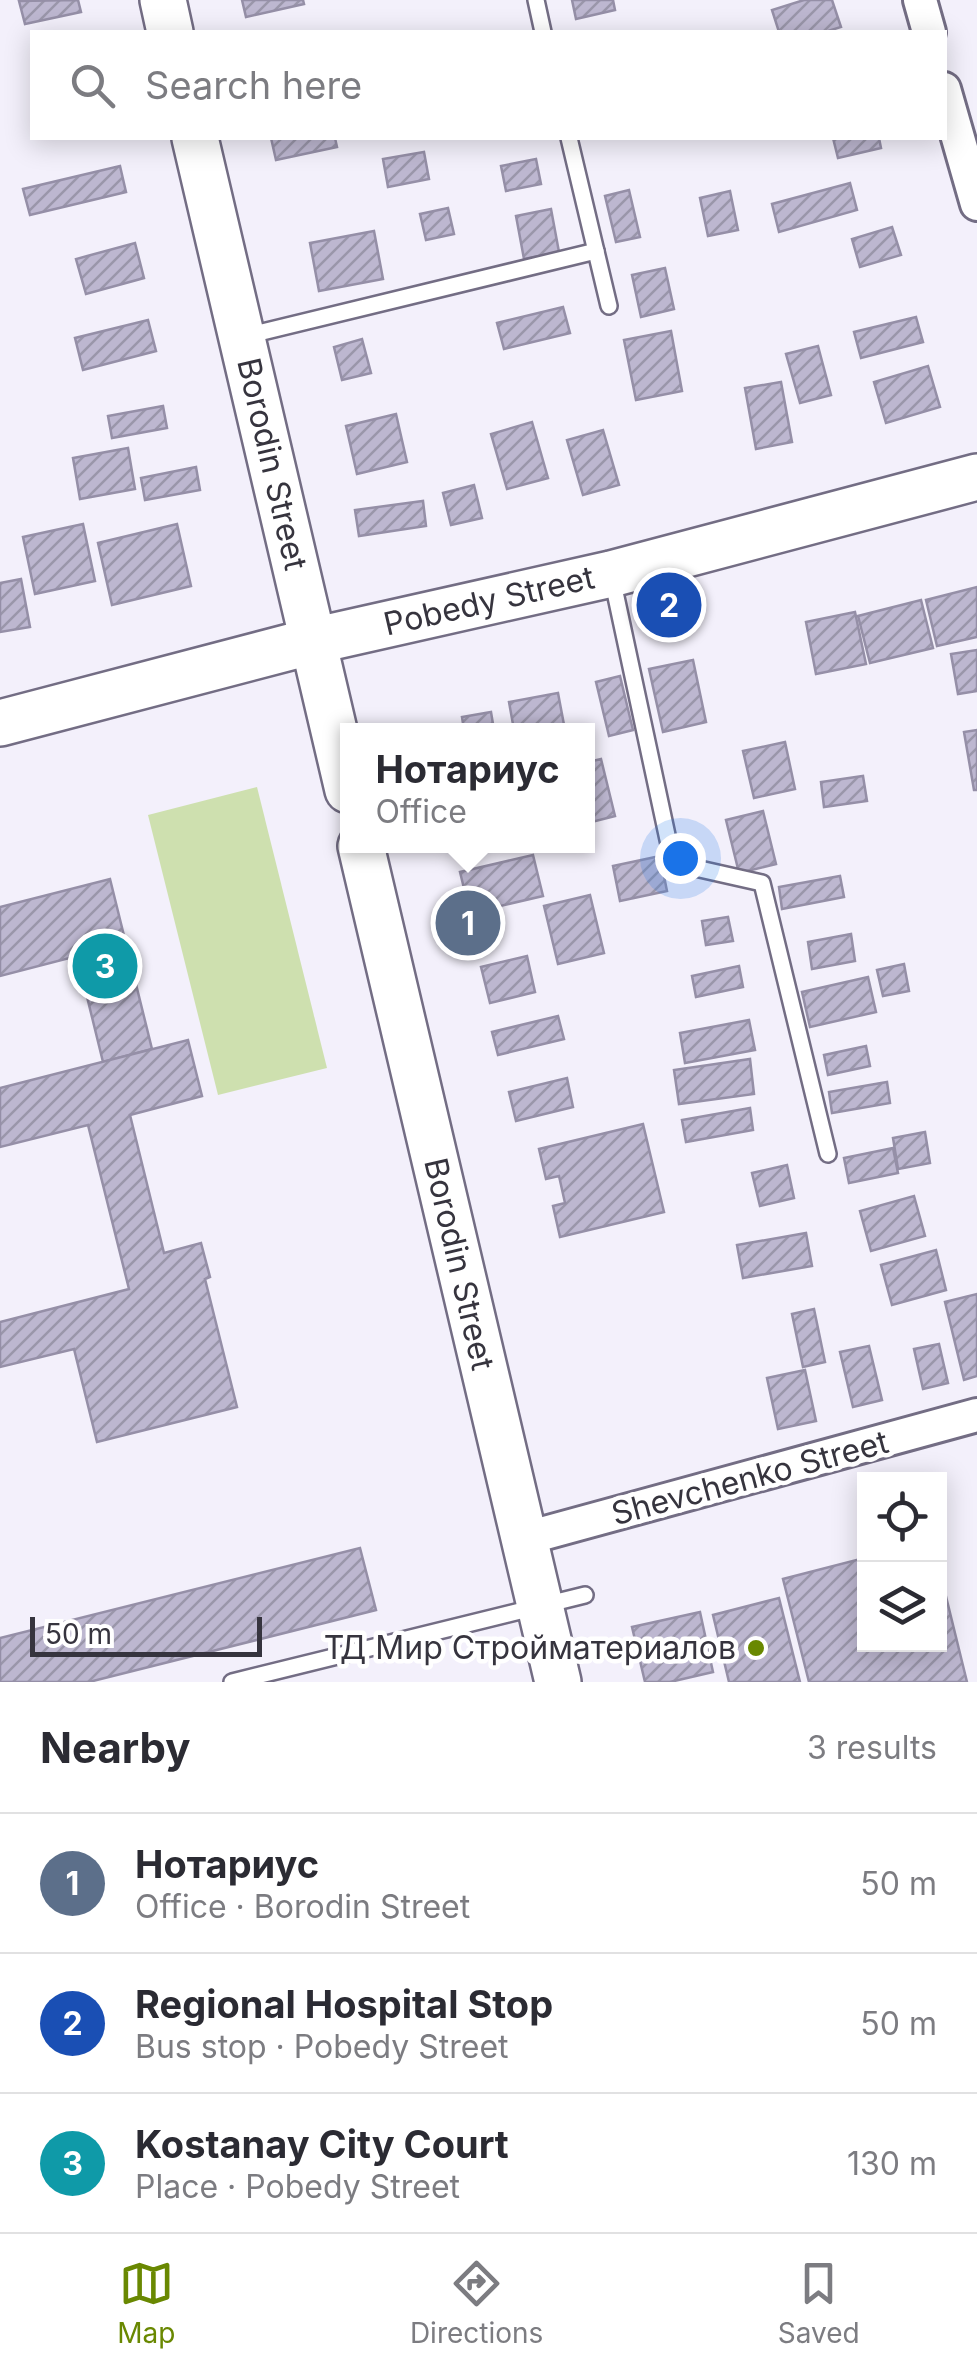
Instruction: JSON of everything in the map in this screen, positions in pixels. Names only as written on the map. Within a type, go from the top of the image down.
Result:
[{"type":"street","points":[[163,0],[170,30]]},
{"type":"street","points":[[947,99],[977,204]]},
{"type":"street","name":"Borodin Street","points":[[195,140],[340,756]]},
{"type":"street","name":"Pobedy Street","points":[[0,723],[313,641],[611,574],[977,476]]},
{"type":"street","name":"Borodin Street","points":[[363,853],[558,1682]]},
{"type":"street","name":"Shevchenko Street","points":[[524,1540],[977,1415]]},
{"type":"lane","points":[[536,0],[543,30]]},
{"type":"lane","points":[[568,140],[609,306]]},
{"type":"lane","points":[[242,336],[596,252]]},
{"type":"lane","points":[[611,574],[673,863],[762,883],[828,1154]]},
{"type":"lane","points":[[232,1682],[292,1675],[585,1595]]},
{"type":"green space","points":[[257,787],[327,1068],[218,1095],[148,815]]},
{"type":"building","points":[[78,0],[81,12],[25,24],[19,1]]},
{"type":"building","points":[[242,0],[303,0],[304,4],[246,17]]},
{"type":"building","points":[[572,0],[613,0],[615,10],[576,19]]},
{"type":"building","points":[[804,0],[832,0],[841,27],[778,30],[772,10]]},
{"type":"building","points":[[271,140],[335,140],[337,147],[276,160]]},
{"type":"building","points":[[834,140],[879,140],[881,148],[838,158]]},
{"type":"building","points":[[424,152],[429,179],[388,187],[383,159]]},
{"type":"building","points":[[536,159],[541,184],[506,191],[501,166]]},
{"type":"building","points":[[120,166],[126,192],[30,215],[23,189]]},
{"type":"building","points":[[850,183],[857,210],[779,232],[772,204]]},
{"type":"building","points":[[629,190],[640,237],[616,242],[605,196]]},
{"type":"building","points":[[730,191],[738,230],[708,236],[700,198]]},
{"type":"building","points":[[448,208],[454,234],[426,240],[420,214]]},
{"type":"building","points":[[551,209],[559,252],[524,259],[516,216]]},
{"type":"building","points":[[892,227],[901,255],[860,267],[852,239]]},
{"type":"building","points":[[374,231],[383,279],[319,291],[310,243]]},
{"type":"building","points":[[135,243],[144,278],[86,294],[76,259]]},
{"type":"building","points":[[665,268],[674,309],[641,317],[632,275]]},
{"type":"building","points":[[563,307],[570,333],[504,349],[497,323]]},
{"type":"building","points":[[916,317],[923,342],[861,358],[854,332]]},
{"type":"building","points":[[148,320],[156,351],[83,370],[75,338]]},
{"type":"building","points":[[671,331],[682,391],[636,400],[624,340]]},
{"type":"building","points":[[362,339],[371,373],[342,380],[334,347]]},
{"type":"building","points":[[818,346],[831,395],[800,403],[786,354]]},
{"type":"building","points":[[928,366],[940,407],[886,423],[874,382]]},
{"type":"building","points":[[781,382],[792,442],[756,449],[745,388]]},
{"type":"building","points":[[163,406],[167,428],[112,438],[108,416]]},
{"type":"building","points":[[396,414],[407,462],[357,474],[346,426]]},
{"type":"building","points":[[532,422],[548,478],[507,489],[491,434]]},
{"type":"building","points":[[603,430],[619,485],[583,495],[567,440]]},
{"type":"building","points":[[128,448],[135,489],[80,499],[73,458]]},
{"type":"building","points":[[196,467],[200,490],[145,500],[141,478]]},
{"type":"building","points":[[474,485],[482,518],[451,525],[443,493]]},
{"type":"building","points":[[423,501],[426,526],[359,536],[355,510]]},
{"type":"building","points":[[83,524],[95,581],[35,594],[23,537]]},
{"type":"building","points":[[177,524],[191,586],[112,605],[98,543]]},
{"type":"building","points":[[21,579],[30,627],[0,632],[0,583]]},
{"type":"building","points":[[977,587],[977,637],[937,646],[926,600]]},
{"type":"building","points":[[921,600],[933,648],[870,663],[858,616]]},
{"type":"building","points":[[855,612],[866,664],[816,674],[806,622]]},
{"type":"building","points":[[977,650],[977,691],[958,694],[951,654]]},
{"type":"building","points":[[693,660],[706,722],[663,732],[649,669]]},
{"type":"building","points":[[620,676],[633,730],[609,736],[596,682]]},
{"type":"building","points":[[558,693],[564,723],[513,723],[509,702]]},
{"type":"building","points":[[491,712],[493,723],[463,723],[462,717]]},
{"type":"building","points":[[977,730],[977,790],[974,790],[964,732]]},
{"type":"building","points":[[785,742],[795,789],[754,798],[743,751]]},
{"type":"building","points":[[601,759],[615,816],[595,821],[595,760]]},
{"type":"building","points":[[863,776],[867,801],[824,807],[821,782]]},
{"type":"building","points":[[763,811],[776,864],[739,873],[726,820]]},
{"type":"building","points":[[533,855],[543,896],[470,913],[460,872]]},
{"type":"building","points":[[660,856],[667,891],[620,901],[613,866]]},
{"type":"building","points":[[840,876],[844,897],[782,909],[779,887]]},
{"type":"building","points":[[110,879],[152,1049],[103,1062],[77,956],[0,976],[0,907]]},
{"type":"building","points":[[590,895],[604,953],[558,964],[544,906]]},
{"type":"building","points":[[728,917],[733,941],[706,945],[702,921]]},
{"type":"building","points":[[851,934],[855,961],[812,969],[808,942]]},
{"type":"building","points":[[527,956],[535,992],[490,1003],[481,967]]},
{"type":"building","points":[[904,964],[909,991],[883,996],[877,970]]},
{"type":"building","points":[[739,966],[743,987],[696,997],[692,976]]},
{"type":"building","points":[[868,977],[876,1012],[810,1027],[802,992]]},
{"type":"building","points":[[558,1016],[564,1039],[498,1055],[492,1032]]},
{"type":"building","points":[[749,1020],[755,1050],[685,1063],[680,1033]]},
{"type":"building","points":[[188,1040],[202,1096],[130,1115],[164,1253],[201,1243],[210,1277],[205,1279],[237,1407],[97,1442],[74,1349],[0,1367],[0,1322],[129,1289],[88,1125],[0,1147],[0,1088]]},
{"type":"building","points":[[866,1046],[870,1066],[828,1075],[824,1055]]},
{"type":"building","points":[[750,1059],[754,1094],[679,1104],[674,1070]]},
{"type":"building","points":[[567,1078],[573,1107],[516,1121],[509,1092]]},
{"type":"building","points":[[887,1082],[890,1103],[832,1113],[829,1092]]},
{"type":"building","points":[[750,1108],[753,1130],[686,1142],[682,1120]]},
{"type":"building","points":[[643,1124],[664,1212],[560,1237],[553,1206],[565,1203],[559,1176],[546,1179],[539,1149]]},
{"type":"building","points":[[925,1132],[930,1163],[898,1169],[893,1138]]},
{"type":"building","points":[[893,1148],[898,1173],[849,1183],[844,1158]]},
{"type":"building","points":[[787,1165],[794,1198],[760,1206],[752,1173]]},
{"type":"building","points":[[914,1196],[925,1236],[871,1251],[860,1211]]},
{"type":"building","points":[[806,1233],[812,1266],[743,1278],[737,1245]]},
{"type":"building","points":[[936,1250],[946,1290],[892,1305],[881,1265]]},
{"type":"building","points":[[977,1294],[977,1376],[964,1380],[945,1302]]},
{"type":"building","points":[[814,1309],[825,1362],[803,1367],[792,1314]]},
{"type":"building","points":[[939,1344],[948,1383],[923,1389],[914,1349]]},
{"type":"building","points":[[869,1346],[882,1400],[853,1407],[840,1352]]},
{"type":"building","points":[[805,1370],[816,1421],[778,1429],[767,1378]]},
{"type":"building","points":[[360,1548],[376,1610],[89,1682],[0,1682],[0,1638]]},
{"type":"building","points":[[857,1560],[857,1652],[947,1652],[947,1601],[967,1682],[809,1682],[783,1579]]},
{"type":"building","name":"ТД Мир Стройматериалов","points":[[779,1598],[800,1682],[729,1682],[713,1615]]},
{"type":"building","points":[[700,1612],[713,1672],[670,1682],[645,1682],[632,1627]]},
{"type":"place","name":"Regional Hospital Stop","points":[[669,605]]},
{"type":"place","name":"Нотариус","points":[[468,923]]},
{"type":"place","name":"Kostanay City Court","points":[[105,966]]},
{"type":"place","name":"ТД Мир Стройматериалов","points":[[756,1648]]}]
